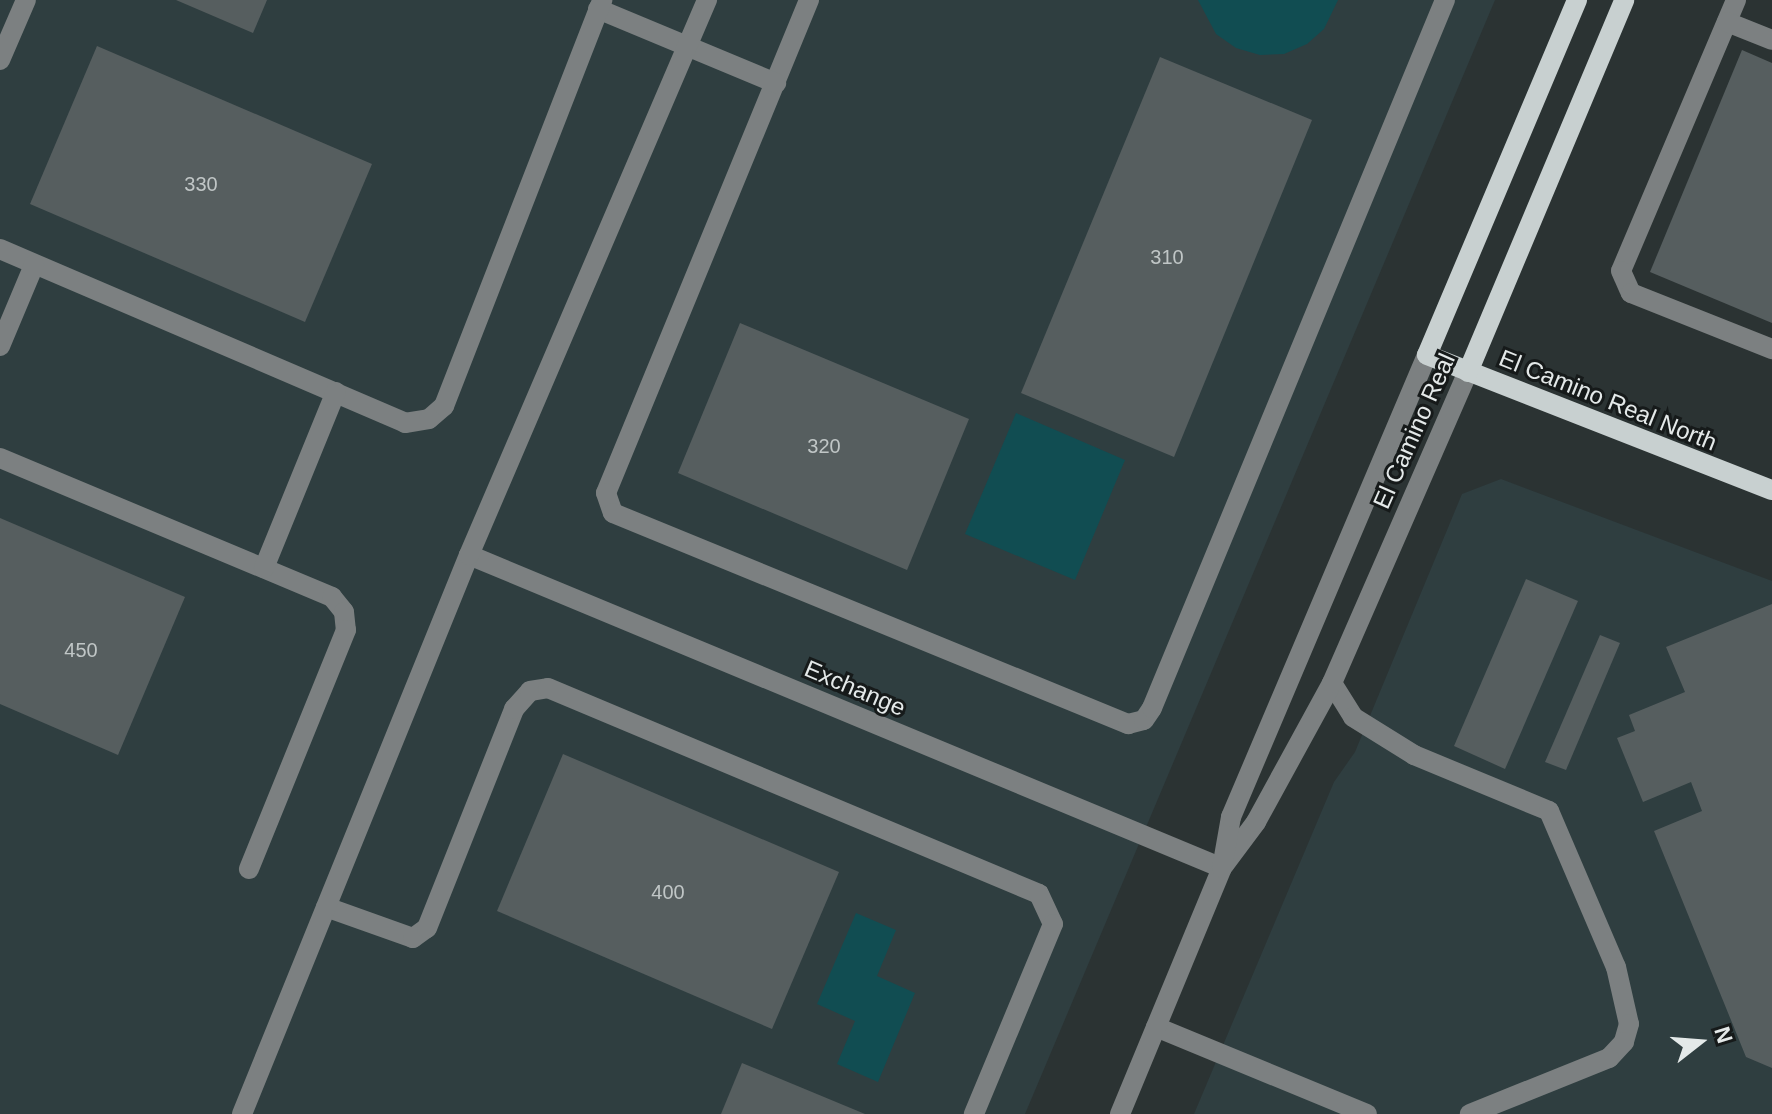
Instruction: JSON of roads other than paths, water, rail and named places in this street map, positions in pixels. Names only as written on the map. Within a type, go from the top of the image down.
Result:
[{"type":"main road","name":"El Camino Real","points":[[1427,355],[1577,0]]},
{"type":"main road","name":"El Camino Real","points":[[1468,372],[1624,0]]},
{"type":"main road","name":"El Camino Real North","points":[[1427,355],[1772,490]]},
{"type":"street","points":[[0,60],[26,0]]},
{"type":"street","points":[[242,1114],[469,555],[707,0]]},
{"type":"street","points":[[809,0],[606,493],[613,513],[1128,724],[1144,720],[1152,708],[1445,0]]},
{"type":"street","points":[[1736,0],[1621,271],[1623,284],[1631,293],[1772,349]]},
{"type":"street","points":[[0,249],[405,423],[429,419],[444,406],[600,5],[776,83]]},
{"type":"street","points":[[1727,22],[1772,40]]},
{"type":"street","points":[[0,346],[34,265]]},
{"type":"street","name":"El Camino Real","points":[[1120,1114],[1222,868],[1231,817],[1427,355]]},
{"type":"street","name":"El Camino Real","points":[[1222,868],[1256,822],[1332,683],[1468,372]]},
{"type":"street","points":[[264,568],[336,392]]},
{"type":"street","points":[[0,458],[332,597],[344,612],[346,630],[249,869]]},
{"type":"street","name":"Exchange","points":[[469,555],[1222,868]]},
{"type":"street","points":[[1332,683],[1353,717],[1414,755],[1549,811],[1627,1001],[1624,1042],[1609,1058],[1470,1114]]},
{"type":"street","points":[[326,907],[413,938],[427,928],[514,709],[530,691],[548,688],[1039,894],[1053,924],[974,1114]]},
{"type":"street","points":[[1156,1027],[1367,1114]]}]
